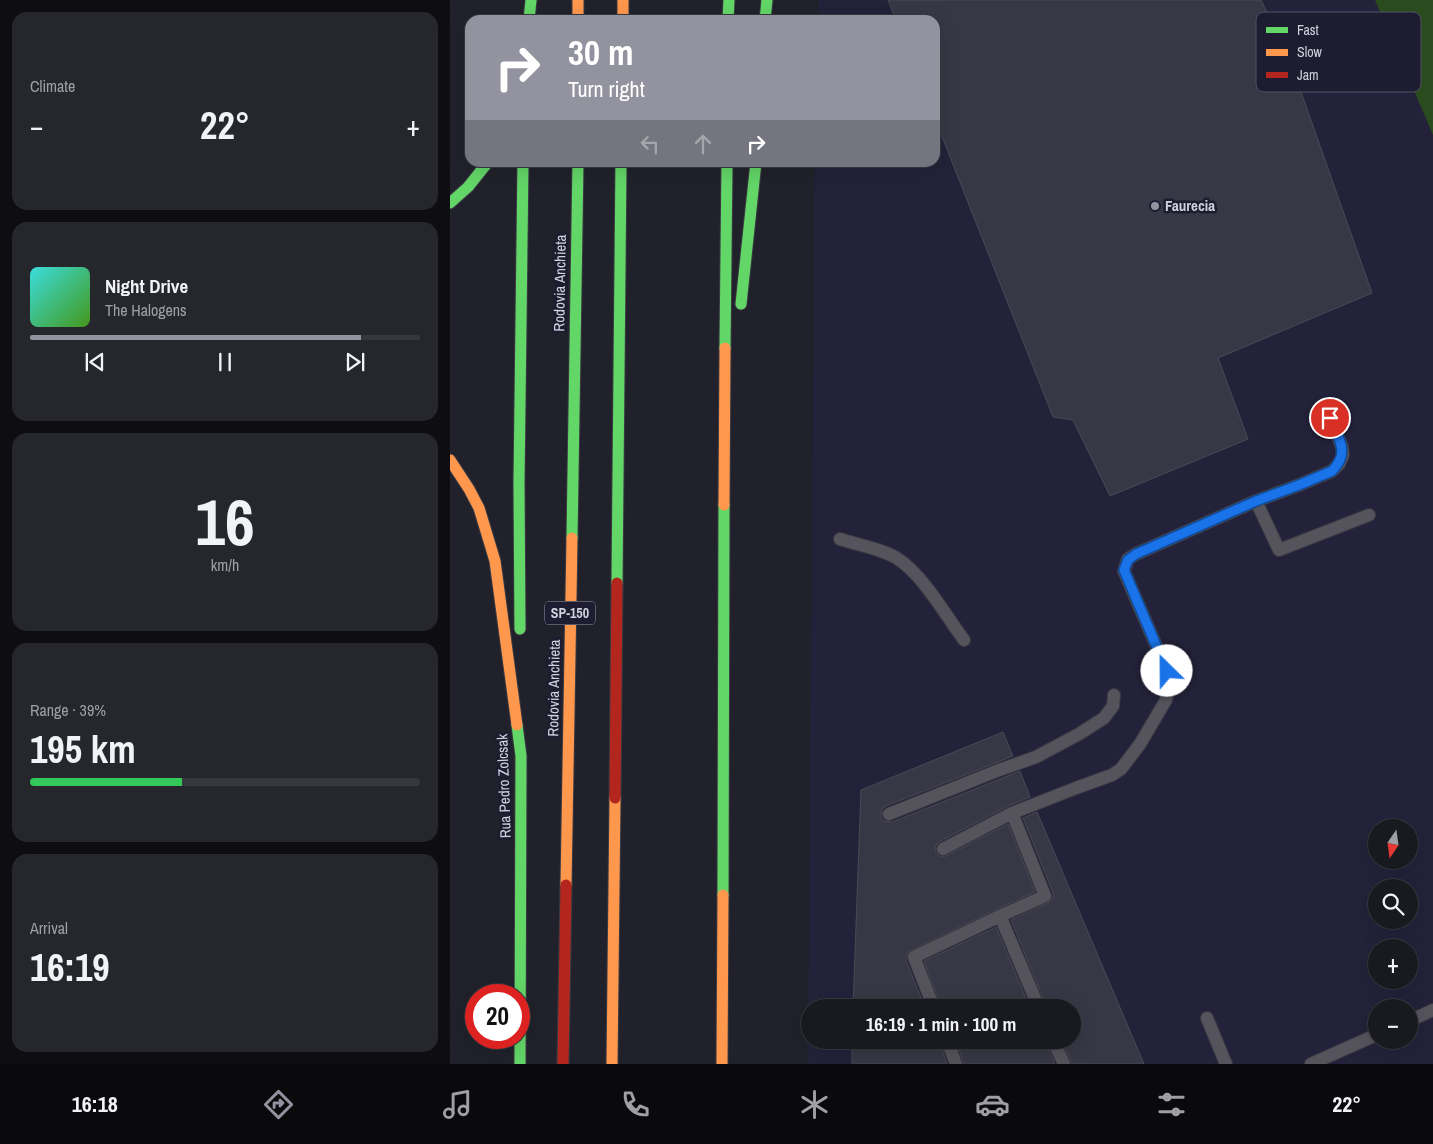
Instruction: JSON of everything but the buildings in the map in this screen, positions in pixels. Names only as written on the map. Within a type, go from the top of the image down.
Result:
[{"type":"main road","points":[[530,15],[531,0]]},
{"type":"main road","points":[[578,0],[578,15]]},
{"type":"main road","points":[[623,0],[623,15]]},
{"type":"main road","points":[[728,0],[728,15]]},
{"type":"main road","points":[[766,15],[767,0]]},
{"type":"main road","points":[[450,203],[468,187],[484,167]]},
{"type":"main road","points":[[520,639],[519,483],[523,167]]},
{"type":"main road","name":"Rodovia Anchieta","points":[[563,1064],[578,167]]},
{"type":"main road","name":"SP-150","points":[[612,1064],[621,167]]},
{"type":"main road","points":[[722,1064],[727,167]]},
{"type":"main road","points":[[740,318],[755,167]]},
{"type":"main road","points":[[724,464],[737,348]]},
{"type":"main road","name":"Rua Pedro Zolcsak","points":[[450,460],[479,507],[495,561],[521,756],[520,1064]]},
{"type":"main road","points":[[520,668],[521,756]]},
{"type":"lane","points":[[944,849],[1012,813],[1112,776],[1121,769],[1140,744],[1166,700],[1169,685],[1167,671],[1124,570],[1128,560],[1136,554],[1256,501],[1332,471],[1339,464],[1343,455],[1342,447],[1330,418]]},
{"type":"lane","points":[[1256,501],[1279,550],[1369,515]]},
{"type":"lane","points":[[840,539],[877,550],[898,559],[918,576],[964,640]]},
{"type":"lane","points":[[889,814],[1036,757],[1104,718],[1113,706],[1114,695]]},
{"type":"lane","points":[[930,999],[914,957],[1045,896],[1012,813]]},
{"type":"lane","points":[[1000,916],[1035,999]]},
{"type":"lane","points":[[1418,1017],[1433,1010]]},
{"type":"lane","points":[[1207,1018],[1224,1062]]},
{"type":"lane","points":[[1311,1064],[1368,1039]]},
{"type":"lane","points":[[950,1049],[956,1064]]},
{"type":"lane","points":[[1057,1049],[1064,1064]]},
{"type":"shaded area","points":[[819,0],[1433,0],[1433,1064],[808,1064],[808,1049],[1081,1049],[1081,999],[809,999],[815,167],[940,167],[940,15],[819,15]]},
{"type":"green space","points":[[1375,0],[1433,0],[1433,135],[1415,92],[1421,92],[1421,12],[1380,12]]},
{"type":"traffic: fast","points":[[530,15],[531,0]]},
{"type":"traffic: fast","points":[[728,15],[729,0]]},
{"type":"traffic: fast","points":[[766,15],[767,0]]},
{"type":"traffic: fast","points":[[450,203],[468,187],[484,167]]},
{"type":"traffic: fast","points":[[520,629],[519,483],[523,167]]},
{"type":"traffic: fast","points":[[572,538],[578,167]]},
{"type":"traffic: fast","points":[[617,583],[621,167]]},
{"type":"traffic: fast","points":[[725,348],[727,167]]},
{"type":"traffic: fast","points":[[741,304],[755,167]]},
{"type":"traffic: fast","points":[[723,895],[724,505]]},
{"type":"traffic: fast","points":[[517,725],[521,756],[520,1064]]},
{"type":"traffic: slow","points":[[578,0],[578,15]]},
{"type":"traffic: slow","points":[[623,0],[623,15]]},
{"type":"traffic: slow","points":[[724,505],[725,348]]},
{"type":"traffic: slow","points":[[450,460],[479,508],[495,561],[517,725]]},
{"type":"traffic: slow","points":[[566,885],[572,538]]},
{"type":"traffic: slow","points":[[612,1064],[615,798]]},
{"type":"traffic: slow","points":[[722,1064],[723,895]]},
{"type":"traffic: jam","points":[[615,798],[617,583]]},
{"type":"traffic: jam","points":[[563,1064],[566,885]]},
{"type":"place","name":"Faurecia","points":[[1155,206]]},
{"type":"route","points":[[1167,671],[1124,570],[1126,563],[1136,554],[1246,505],[1332,471],[1339,464],[1343,455],[1342,447],[1330,418]]}]
